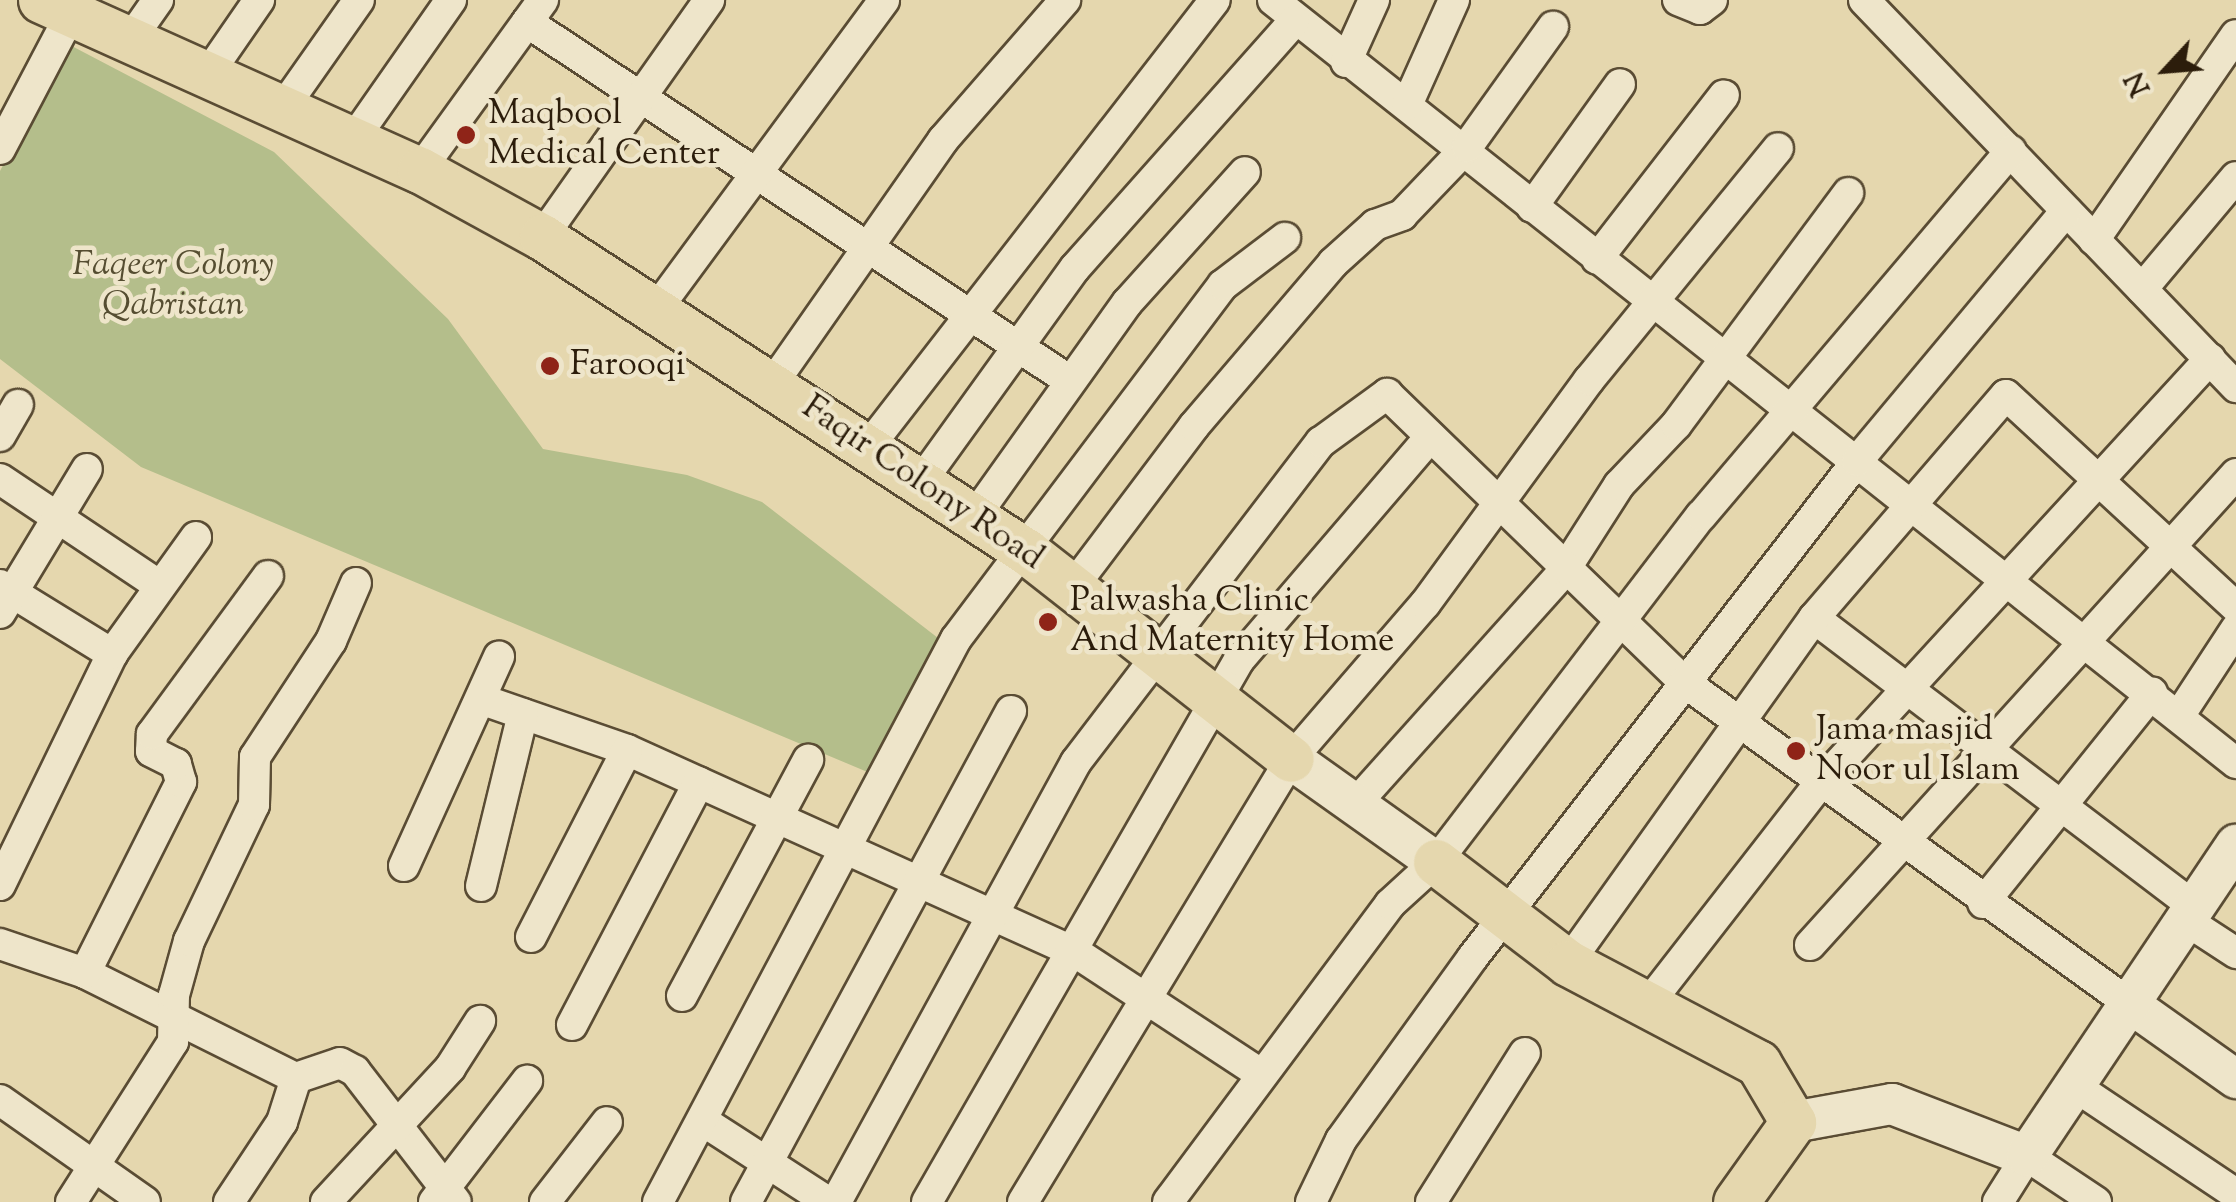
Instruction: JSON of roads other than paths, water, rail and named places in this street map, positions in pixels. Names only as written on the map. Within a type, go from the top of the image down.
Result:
[{"type":"main road","name":"Faqir Colony Road","points":[[56,7],[420,170],[542,237],[773,383],[1027,552],[1158,662],[1291,759],[1358,802],[1568,963],[1758,1063],[1793,1122]]},
{"type":"main road","points":[[1736,1202],[1793,1122],[1892,1104],[2027,1156],[2236,845]]},
{"type":"street","points":[[130,40],[158,0]]},
{"type":"street","points":[[208,74],[259,0]]},
{"type":"street","points":[[284,108],[359,0]]},
{"type":"street","points":[[353,140],[452,0]]},
{"type":"street","points":[[542,237],[710,0]]},
{"type":"street","points":[[655,311],[752,172],[884,0]]},
{"type":"street","points":[[773,383],[866,243],[1065,0]]},
{"type":"street","points":[[869,446],[1216,0]]},
{"type":"street","points":[[1346,62],[1374,0]]},
{"type":"street","points":[[1407,105],[1454,0]]},
{"type":"street","points":[[1678,0],[1700,9],[1712,0]]},
{"type":"street","points":[[1864,0],[2236,387]]},
{"type":"street","points":[[0,149],[56,7]]},
{"type":"street","points":[[420,170],[535,11],[640,98],[866,243],[1070,382]]},
{"type":"street","points":[[922,480],[1075,268],[1284,11],[1346,62],[1466,147],[1655,310],[2007,578],[2236,763]]},
{"type":"street","points":[[1072,588],[1334,263],[1375,225],[1402,215],[1466,147],[1554,26]]},
{"type":"street","points":[[2094,240],[2236,35]]},
{"type":"street","points":[[1532,207],[1620,84]]},
{"type":"street","points":[[1598,259],[1724,94]]},
{"type":"street","points":[[1023,1202],[1291,759],[1499,506],[1588,380],[1655,310],[1778,148]]},
{"type":"street","points":[[1168,1202],[1259,1074],[1390,904],[1436,862],[1622,629],[1700,516],[1794,414],[2011,151]]},
{"type":"street","points":[[974,516],[1070,382],[1245,172]]},
{"type":"street","points":[[2142,289],[2236,178]]},
{"type":"street","points":[[1358,802],[1564,571],[1619,485],[1724,362],[1848,193]]},
{"type":"street","points":[[1311,1202],[1341,1140],[1509,921],[1684,682],[1857,462],[2066,211]]},
{"type":"street","points":[[658,1202],[706,1124],[956,638],[1027,552],[1223,285],[1285,238]]},
{"type":"street","points":[[1648,1004],[1818,786],[1907,693],[2098,476],[2210,359]]},
{"type":"street","points":[[1568,963],[1743,728],[1814,618],[1909,502],[2006,395],[2236,607]]},
{"type":"street","points":[[836,1202],[1076,762],[1158,662],[1320,442],[1373,398],[1396,396],[1430,437],[1622,629],[1684,682],[1818,786],[2236,1079]]},
{"type":"street","points":[[0,436],[18,405]]},
{"type":"street","points":[[927,1202],[1218,706],[1239,660],[1430,437]]},
{"type":"street","points":[[87,469],[4,597],[112,654]]},
{"type":"street","points":[[1810,945],[1898,839],[2236,474]]},
{"type":"street","points":[[0,479],[160,586]]},
{"type":"street","points":[[0,885],[6,846],[112,654],[196,537]]},
{"type":"street","points":[[85,974],[182,782],[176,764],[151,751],[152,734],[268,576]]},
{"type":"street","points":[[71,1202],[173,1042],[171,1020],[189,940],[254,805],[260,747],[331,641],[356,583]]},
{"type":"street","points":[[1814,618],[2061,808],[2236,953]]},
{"type":"street","points":[[2178,716],[2236,629]]},
{"type":"street","points":[[404,866],[483,700],[499,656]]},
{"type":"street","points":[[1983,902],[2152,693]]},
{"type":"street","points":[[483,700],[628,750],[1075,952],[1259,1074]]},
{"type":"street","points":[[746,1202],[923,883],[1011,712]]},
{"type":"street","points":[[481,886],[524,714]]},
{"type":"street","points":[[531,937],[628,750]]},
{"type":"street","points":[[682,996],[808,760]]},
{"type":"street","points":[[572,1026],[699,782]]},
{"type":"street","points":[[0,944],[85,974],[171,1020],[296,1078],[340,1064],[396,1124],[445,1198],[527,1082]]},
{"type":"street","points":[[326,1202],[396,1124],[480,1020]]},
{"type":"street","points":[[1431,1202],[1525,1052]]},
{"type":"street","points":[[229,1202],[282,1122],[296,1078]]},
{"type":"street","points":[[2073,1086],[2236,1194]]},
{"type":"street","points":[[0,1100],[145,1202]]},
{"type":"street","points":[[546,1202],[607,1122]]},
{"type":"street","points":[[706,1124],[769,1160],[828,1202]]},
{"type":"street","points":[[1998,1202],[2027,1156],[2096,1202]]},
{"type":"place","name":"Maqbool Medical Center","points":[[466,135]]},
{"type":"place","name":"Farooqi","points":[[550,366]]},
{"type":"place","name":"Palwasha Clinic And Maternity Home","points":[[1048,622]]},
{"type":"place","name":"Jama masjid Noor ul Islam","points":[[1796,751]]},
{"type":"park label","name":"Faqeer Colony Qabristan","points":[[173,286]]}]
